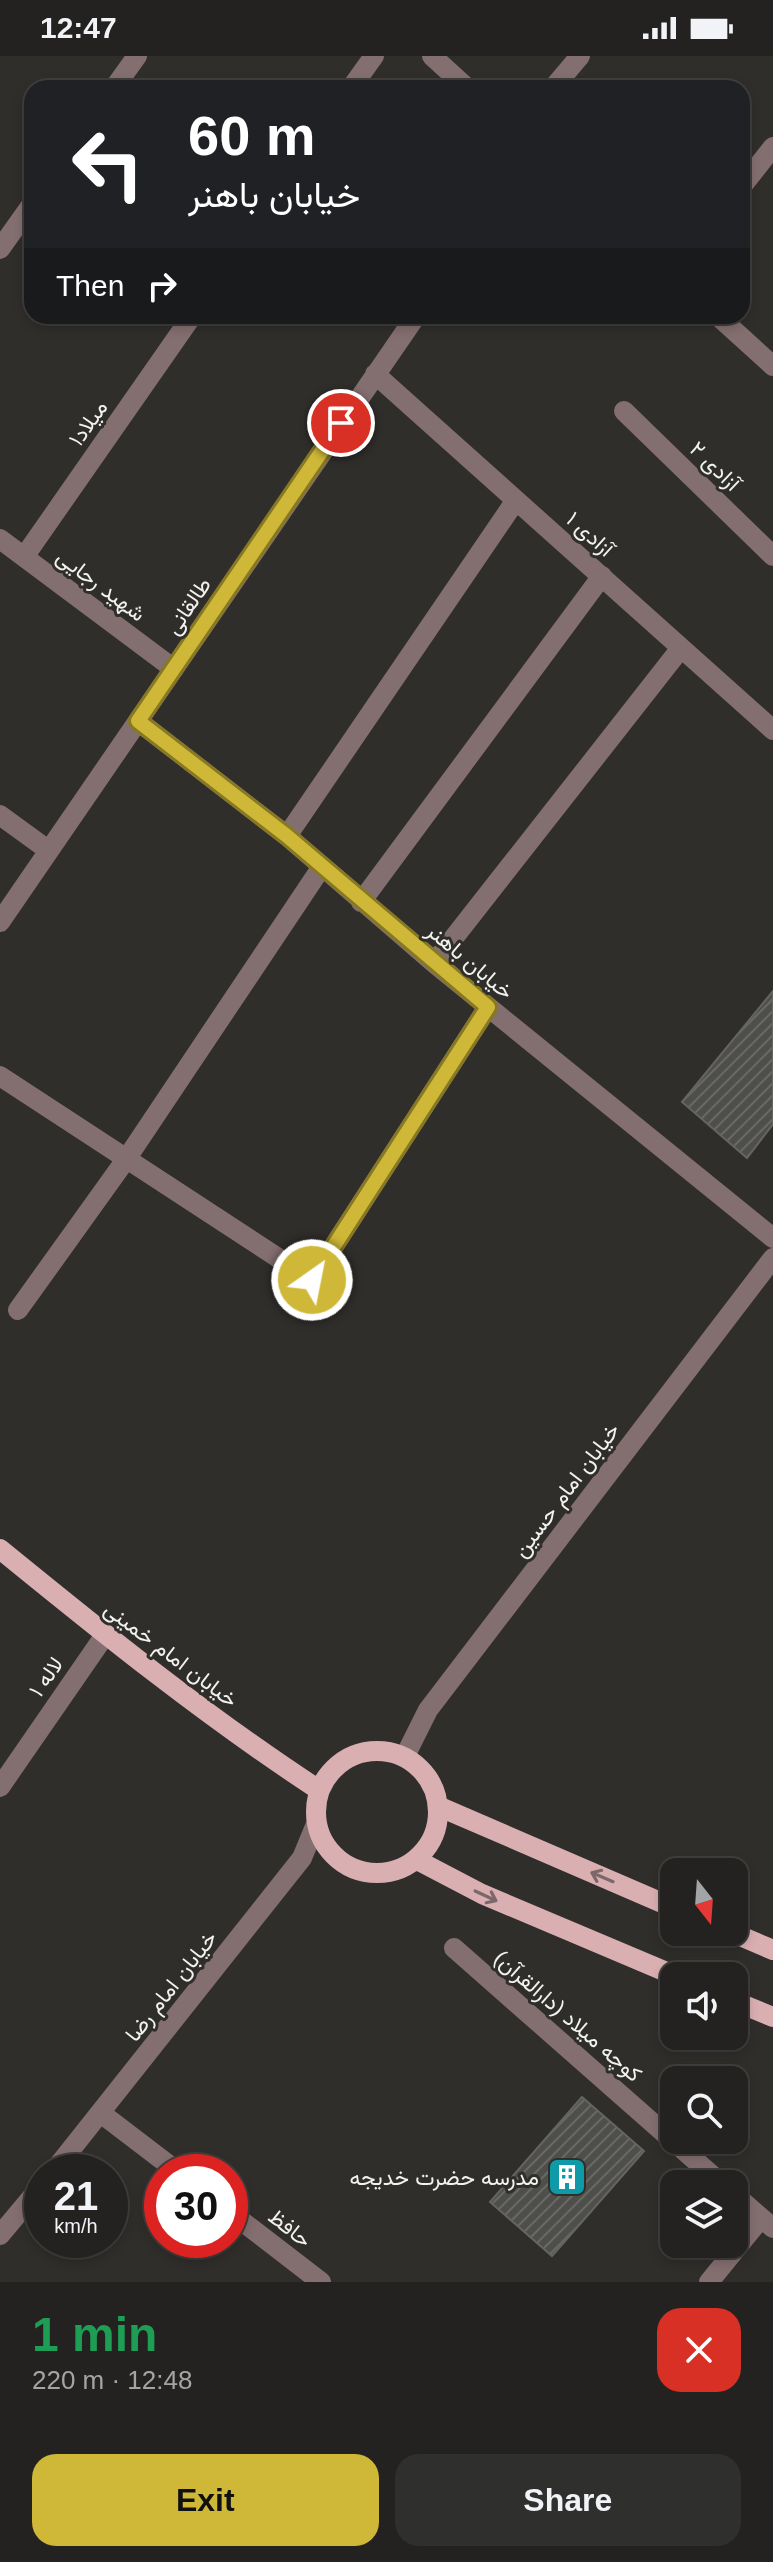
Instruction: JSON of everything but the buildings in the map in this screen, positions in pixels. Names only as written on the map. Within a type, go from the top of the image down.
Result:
[{"type":"main road","name":"خیابان امام خمینی","points":[[0,1549],[105,1635],[265,1755],[319,1790]]},
{"type":"main road","points":[[372,1749],[405,1756],[429,1777],[440,1807],[435,1836],[417,1860],[388,1873],[356,1871],[329,1852],[316,1824],[319,1790],[339,1762],[372,1749]]},
{"type":"main road","points":[[440,1807],[660,1902]]},
{"type":"main road","points":[[417,1860],[482,1894],[660,1969]]},
{"type":"main road","points":[[748,1939],[773,1950]]},
{"type":"main road","points":[[748,2007],[773,2017]]},
{"type":"street","points":[[120,80],[137,56]]},
{"type":"street","points":[[357,80],[374,56]]},
{"type":"street","points":[[432,56],[458,80]]},
{"type":"street","points":[[560,80],[580,56]]},
{"type":"street","points":[[750,176],[773,147]]},
{"type":"street","points":[[0,249],[24,215]]},
{"type":"street","name":"میلاد۱","points":[[24,557],[186,324]]},
{"type":"street","name":"طالقانی","points":[[0,922],[410,324]]},
{"type":"street","points":[[727,324],[773,366]]},
{"type":"street","name":"آزادی ۱","points":[[375,374],[773,730]]},
{"type":"street","name":"آزادی ۲","points":[[624,411],[773,556]]},
{"type":"street","points":[[287,836],[516,500]]},
{"type":"street","name":"شهید رجایی","points":[[0,539],[174,669]]},
{"type":"street","points":[[361,902],[602,576]]},
{"type":"street","points":[[434,963],[681,648]]},
{"type":"street","name":"خیابان باهنر","points":[[138,721],[287,836],[434,963],[773,1238]]},
{"type":"street","points":[[0,815],[48,850]]},
{"type":"street","points":[[18,1310],[127,1158],[321,868]]},
{"type":"street","points":[[0,1076],[312,1280],[488,1007]]},
{"type":"street","name":"خیابان امام حسین","points":[[405,1756],[428,1710],[773,1258]]},
{"type":"street","name":"لاله ۱","points":[[0,1787],[105,1635]]},
{"type":"street","name":"خیابان امام رضا","points":[[68,2154],[302,1858],[316,1824]]},
{"type":"street","name":"کوچه میلاد (دارالقرآن)","points":[[454,1948],[706,2170]]},
{"type":"street","points":[[102,2114],[154,2154]]},
{"type":"street","points":[[0,2235],[24,2206]]},
{"type":"street","points":[[709,2282],[767,2223],[748,2206]]},
{"type":"street","name":"حافظ","points":[[248,2226],[321,2282]]},
{"type":"place","name":"مدرسه حضرت خدیجه","points":[[567,2177]]},
{"type":"route","points":[[312,1280],[488,1007],[287,836],[138,721],[341,423]]}]
